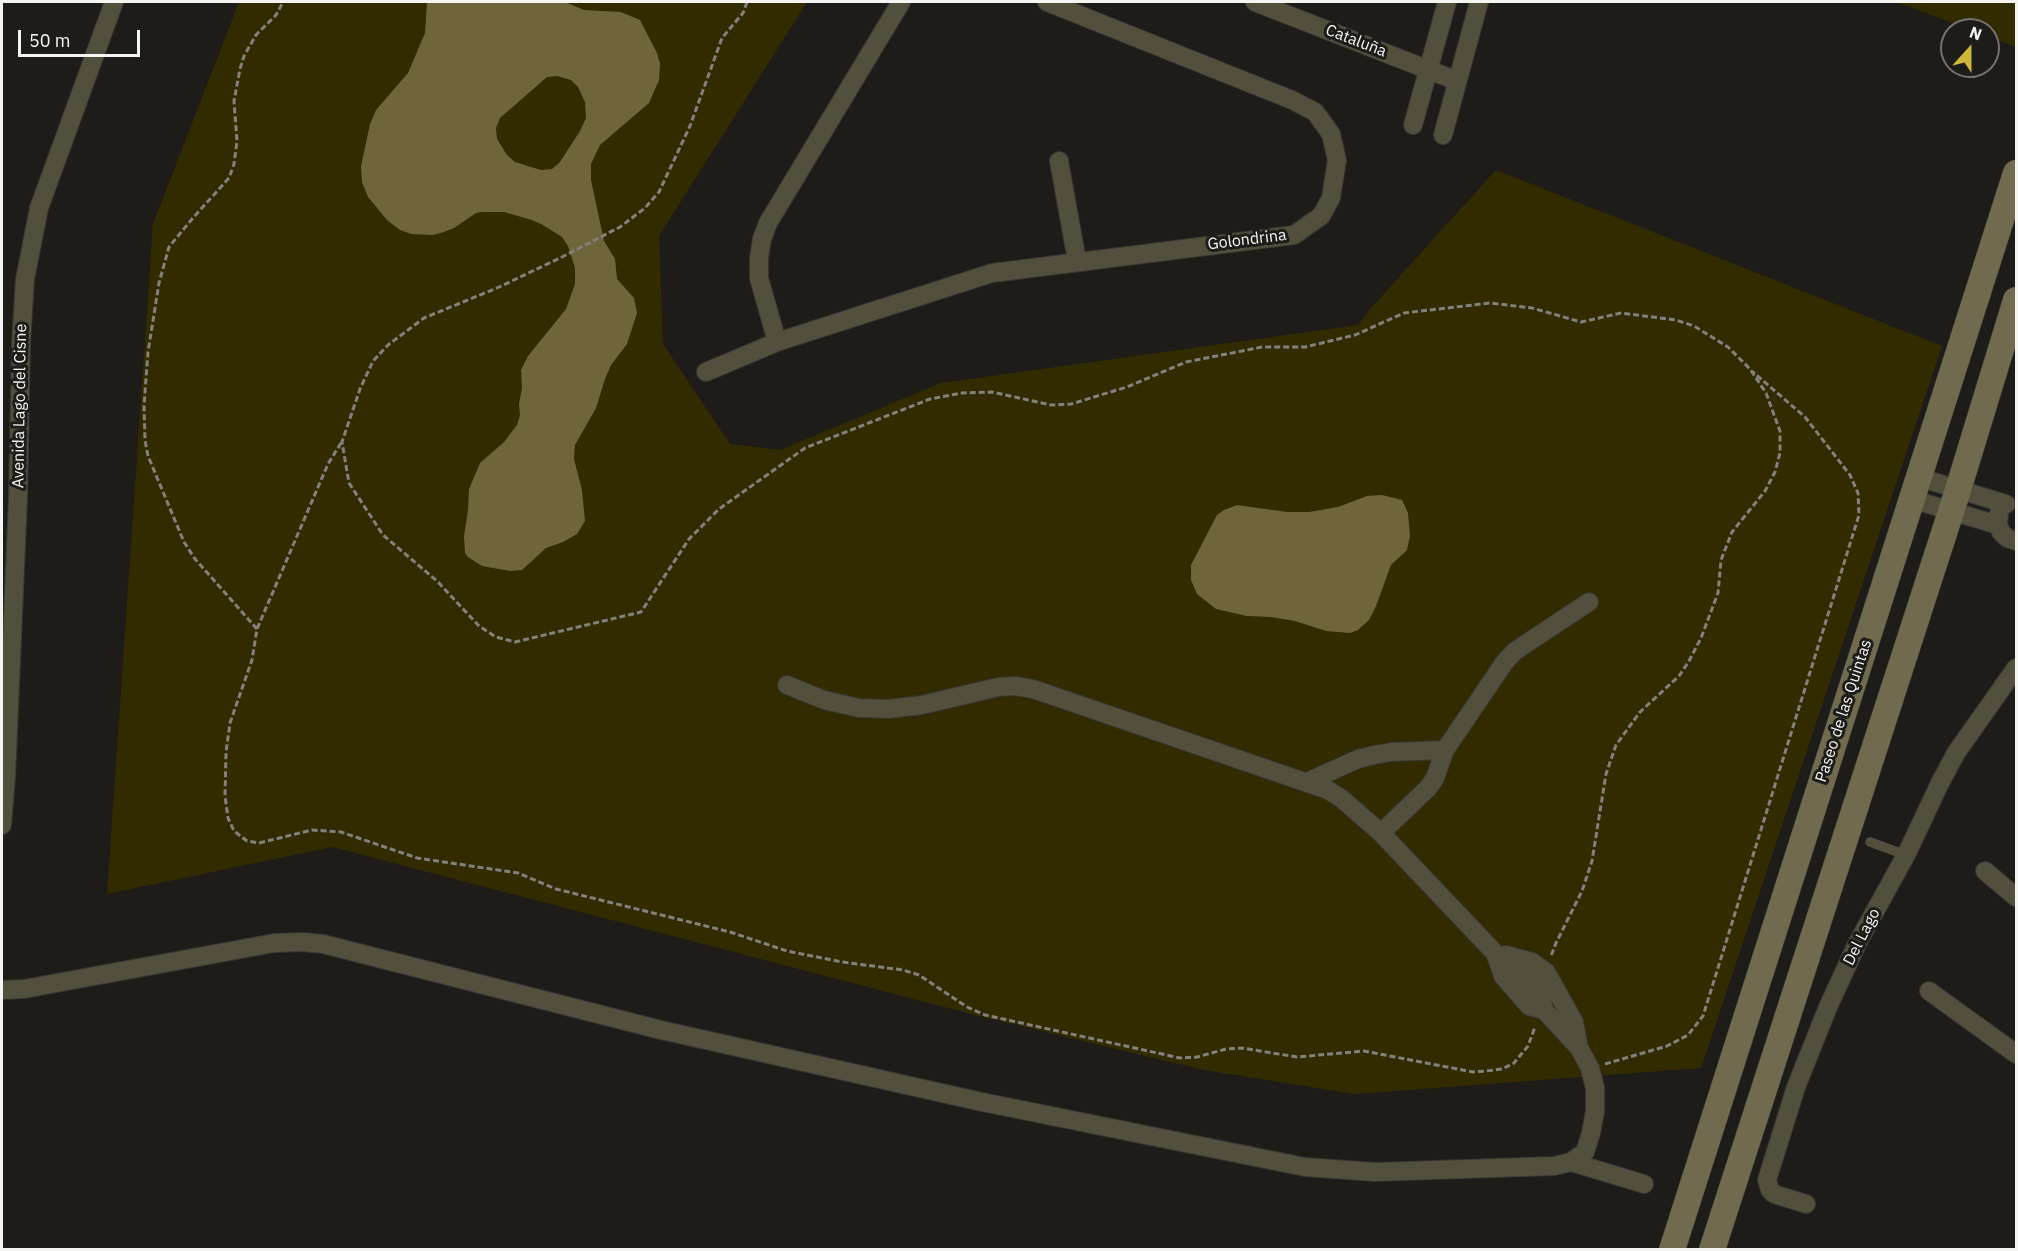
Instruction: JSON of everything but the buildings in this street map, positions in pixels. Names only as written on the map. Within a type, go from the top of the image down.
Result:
[{"type":"main road","name":"Paseo de las Quintas","points":[[1672,1250],[2016,173]]},
{"type":"main road","points":[[1712,1250],[1955,501],[2016,300]]},
{"type":"street","name":"Avenida Lago del Cisne","points":[[2,825],[18,498],[21,344],[25,279],[39,208],[114,2]]},
{"type":"street","points":[[777,342],[759,278],[762,239],[768,223],[901,2]]},
{"type":"street","name":"Golondrina","points":[[706,372],[777,342],[992,273],[1294,235],[1321,216],[1331,198],[1337,160],[1330,134],[1314,112],[1292,100],[1047,2]]},
{"type":"street","name":"Cataluña","points":[[1255,2],[1457,81]]},
{"type":"street","points":[[1413,125],[1447,2]]},
{"type":"street","points":[[1443,135],[1479,2]]},
{"type":"street","points":[[1059,160],[1077,261]]},
{"type":"street","points":[[1914,488],[1955,501],[1998,525]]},
{"type":"street","points":[[1955,501],[2011,502]]},
{"type":"street","points":[[2011,502],[2001,510],[1998,525],[2007,538],[2016,542]]},
{"type":"street","points":[[1381,833],[1428,789],[1435,778],[1445,750],[1492,678],[1515,651],[1589,602]]},
{"type":"street","name":"Del Lago","points":[[1806,1204],[1774,1194],[1770,1190],[1767,1179],[1796,1087],[1828,1007],[1858,942],[1906,855],[1940,783],[1956,753],[2016,668]]},
{"type":"street","points":[[2,990],[24,989],[274,943],[323,944],[661,1030],[981,1102],[1305,1167],[1375,1172],[1554,1166],[1571,1162],[1585,1152],[1595,1111],[1595,1088],[1590,1068],[1579,1048],[1544,1010],[1529,1006],[1503,976],[1495,953],[1381,833],[1342,798],[1307,782],[1033,689],[1015,686],[998,687],[921,705],[888,709],[859,708],[787,686]]},
{"type":"street","points":[[1307,782],[1358,759],[1374,755],[1445,750]]},
{"type":"street","points":[[1985,872],[2016,897]]},
{"type":"street","points":[[1495,953],[1532,962],[1546,972],[1574,1022],[1579,1048]]},
{"type":"street","points":[[1929,991],[2016,1054]]},
{"type":"street","points":[[1571,1162],[1644,1184]]},
{"type":"lane","points":[[1870,843],[1906,855]]},
{"type":"path","points":[[257,629],[195,559],[184,542],[148,456],[144,406],[148,352],[159,283],[170,247],[229,178],[234,164],[237,141],[234,101],[240,69],[256,35],[276,15],[283,2]]},
{"type":"path","points":[[747,2],[743,13],[722,38],[690,126],[659,192],[645,208],[620,227],[560,258],[497,288],[424,318],[388,345],[373,360],[360,389],[342,442],[328,464],[257,629],[252,660],[230,723],[226,752],[225,796],[228,818],[234,831],[247,841],[259,843],[312,830],[341,832],[417,858],[518,873],[556,889],[730,932],[787,951],[842,962],[903,970],[919,975],[985,1015],[1180,1058],[1197,1057],[1226,1048],[1242,1048],[1297,1057],[1364,1051],[1473,1072],[1502,1069],[1514,1063],[1528,1046],[1544,1010]]},
{"type":"path","points":[[342,442],[349,483],[383,535],[437,581],[479,626],[496,637],[515,642],[640,612],[689,539],[719,509],[805,448],[930,399],[962,393],[992,392],[1051,405],[1071,404],[1127,387],[1186,362],[1262,347],[1305,347],[1355,335],[1404,313],[1490,303],[1532,308],[1581,322],[1622,313],[1676,320],[1694,326],[1728,347],[1805,417],[1850,475],[1858,493],[1858,515],[1703,1016],[1688,1035],[1667,1046],[1590,1068]]},
{"type":"path","points":[[1546,972],[1556,943],[1582,891],[1592,861],[1606,774],[1616,745],[1640,712],[1678,676],[1689,661],[1701,638],[1718,593],[1721,560],[1732,532],[1765,491],[1775,472],[1780,453],[1780,431],[1766,393],[1750,369]]},
{"type":"shaded area","points":[[239,2],[807,2],[659,236],[663,344],[730,444],[780,450],[941,383],[1358,325],[1496,170],[1942,346],[1701,1068],[1355,1094],[1204,1070],[971,1014],[332,847],[107,894],[153,224]]},
{"type":"shaded area","points":[[427,2],[565,2],[584,10],[621,12],[640,20],[657,53],[660,64],[659,80],[649,103],[600,145],[591,164],[591,180],[604,241],[615,259],[617,279],[634,298],[637,313],[627,344],[611,365],[596,408],[575,445],[574,459],[582,490],[585,521],[577,534],[546,548],[522,570],[510,571],[482,566],[465,553],[464,536],[469,489],[480,463],[504,442],[517,425],[522,388],[521,370],[528,356],[566,309],[575,284],[575,268],[568,246],[562,237],[532,220],[504,212],[481,212],[444,232],[433,235],[411,234],[400,230],[387,220],[368,197],[362,182],[361,166],[370,124],[376,110],[408,73],[425,33]],"holes":[[[557,76],[571,80],[578,87],[585,102],[586,118],[560,162],[552,169],[541,170],[515,162],[507,155],[497,139],[496,128],[500,118],[547,77]]]},
{"type":"shaded area","points":[[1896,2],[2016,2],[2016,47],[2000,41],[2000,18],[1940,18]]},
{"type":"shaded area","points":[[1382,495],[1402,500],[1408,513],[1410,536],[1407,550],[1391,565],[1369,620],[1358,630],[1350,633],[1326,631],[1295,621],[1247,616],[1216,609],[1197,594],[1191,580],[1191,565],[1217,515],[1224,510],[1237,505],[1287,512],[1309,512],[1338,507],[1367,496]]}]
